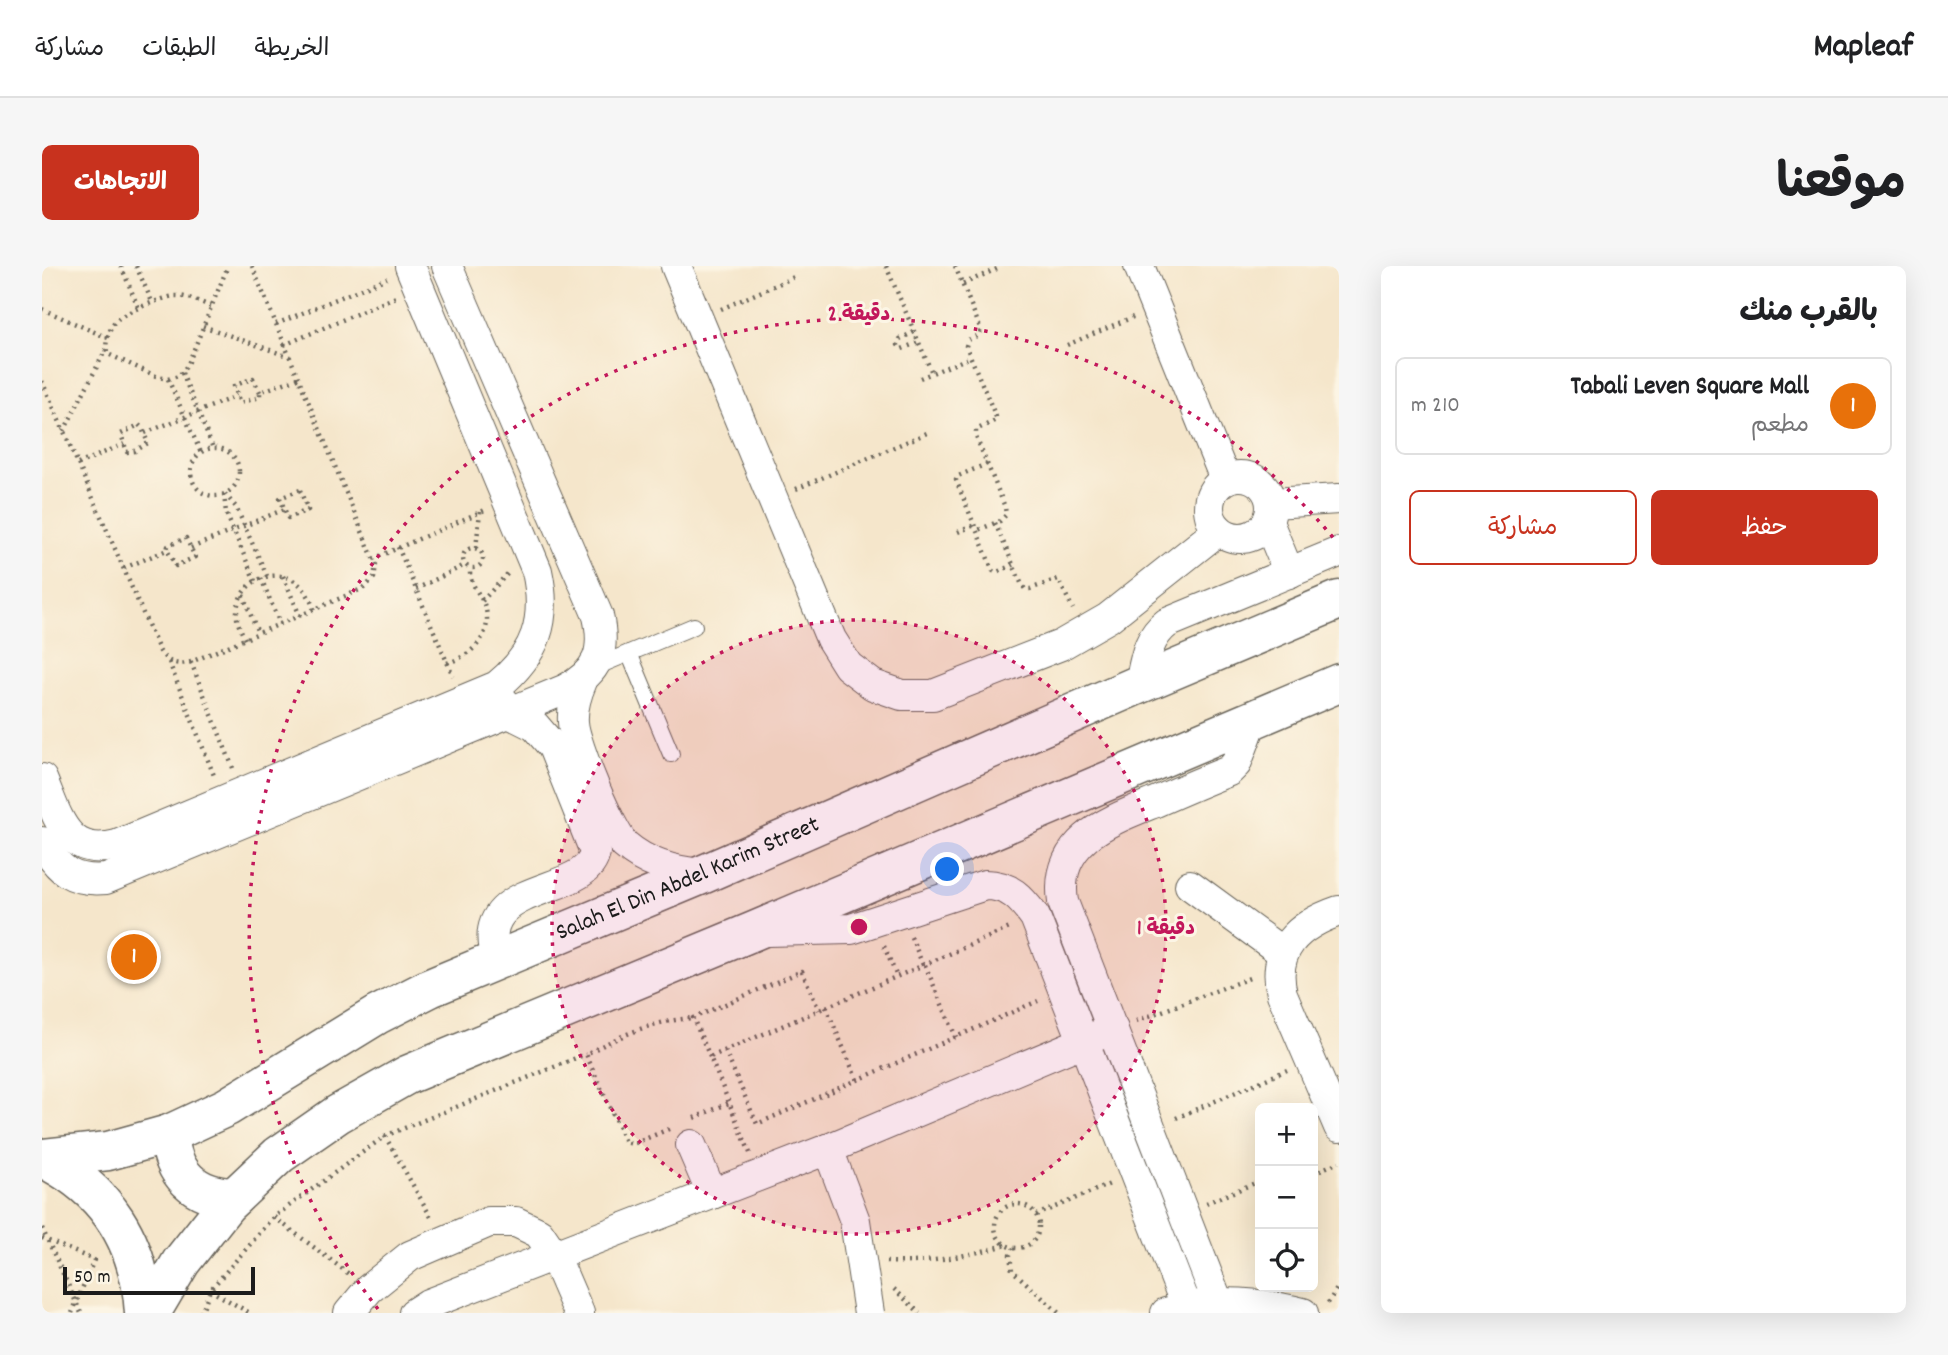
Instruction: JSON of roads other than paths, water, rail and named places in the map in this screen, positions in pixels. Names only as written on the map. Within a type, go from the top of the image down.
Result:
[{"type":"main road","name":"Salah El Din Abdel Karim Street","points":[[43,1158],[108,1151],[169,1134],[227,1107],[377,1015],[430,988],[704,874],[1339,600]]},
{"type":"main road","points":[[151,1313],[181,1262],[234,1197],[289,1148],[338,1114],[407,1075],[1339,683]]},
{"type":"main road","points":[[169,1134],[174,1163],[193,1185],[220,1197],[234,1197]]},
{"type":"main road","points":[[43,1158],[79,1180],[109,1209],[130,1244],[142,1283],[144,1313]]},
{"type":"street","points":[[447,266],[598,617],[602,634],[601,651],[587,674],[572,710],[576,740],[613,829],[626,845],[652,863],[668,869],[704,874]]},
{"type":"street","points":[[676,266],[831,639],[848,666],[873,685],[902,695],[933,695],[1062,645],[1108,618],[1228,534],[1255,535],[1270,513],[1339,499]]},
{"type":"street","points":[[1139,266],[1225,479]]},
{"type":"street","points":[[418,273],[537,571],[542,592],[542,614],[537,636],[514,672],[503,699]]},
{"type":"street","points":[[1257,586],[1228,534],[1212,520],[1210,497],[1216,486],[1225,479],[1237,475],[1249,476],[1260,482],[1268,492],[1270,513],[1289,573]]},
{"type":"street","points":[[1140,684],[1150,642],[1167,623],[1339,552]]},
{"type":"street","points":[[42,842],[51,857],[76,878],[106,878],[503,699],[587,674]]},
{"type":"street","points":[[42,779],[65,832],[75,842],[89,848],[103,849],[463,700],[503,699],[535,726],[553,747],[595,852],[594,859],[585,870],[519,899],[505,909],[494,929],[492,939],[497,961]]},
{"type":"street","points":[[1221,1307],[1063,902],[1061,887],[1064,870],[1075,849],[1090,833],[1229,771],[1236,764],[1253,719]]},
{"type":"street","points":[[594,859],[601,864],[616,862],[625,852],[626,845]]},
{"type":"street","points":[[754,931],[843,929],[874,923],[985,885],[998,885],[1011,890],[1035,917],[1136,1174],[1181,1311],[1221,1307],[1303,1313]]},
{"type":"street","points":[[1190,885],[1281,960]]},
{"type":"street","points":[[1339,911],[1303,930],[1289,941],[1281,960],[1279,981],[1282,994],[1339,1127]]},
{"type":"street","points":[[414,1313],[428,1304],[828,1149],[1112,1029]]},
{"type":"street","points":[[681,1132],[712,1194]]},
{"type":"street","points":[[828,1149],[855,1221],[869,1313]]},
{"type":"street","points":[[349,1313],[369,1289],[410,1256],[489,1222],[516,1222],[539,1233],[554,1255],[579,1313]]},
{"type":"lane","points":[[587,674],[694,625]]},
{"type":"lane","points":[[629,653],[671,754]]},
{"type":"place","name":"Tabali Leven Square Mall","points":[[134,957]]}]
